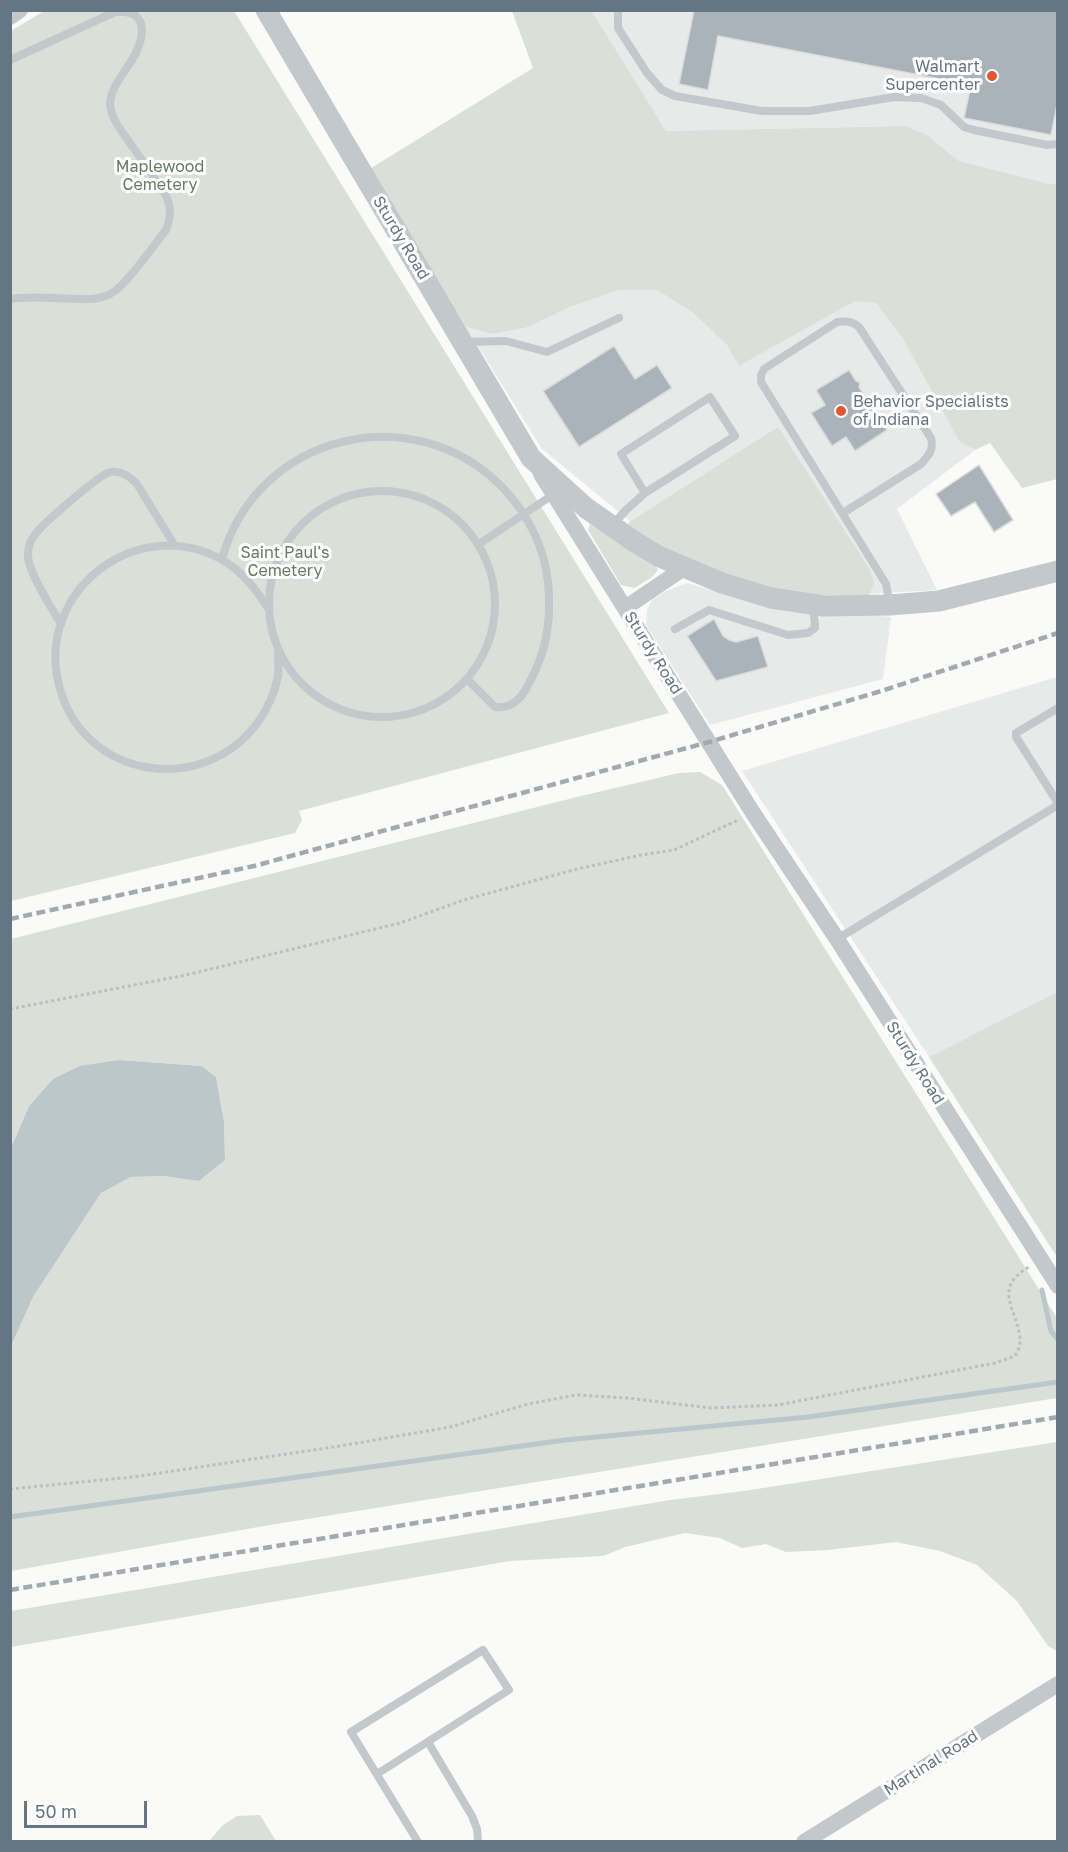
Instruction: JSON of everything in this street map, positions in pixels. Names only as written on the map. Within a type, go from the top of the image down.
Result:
[{"type":"street","points":[[10,16],[20,10]]},
{"type":"street","name":"Sturdy Road","points":[[266,10],[531,458],[753,813],[837,939],[1058,1286]]},
{"type":"street","points":[[531,458],[566,491],[635,542],[684,568],[722,584],[771,598],[813,604],[890,605],[939,601],[1058,571]]},
{"type":"street","points":[[625,608],[684,568]]},
{"type":"street","name":"Martinal Road","points":[[804,1842],[1058,1683]]},
{"type":"lane","points":[[618,10],[618,28],[647,74],[662,90],[675,96],[762,111],[810,111],[894,97],[921,98],[941,105],[964,127],[1047,146],[1058,144]]},
{"type":"lane","points":[[10,60],[115,12],[133,12],[139,18],[141,39],[138,50],[118,80],[110,104],[112,114],[133,150],[169,200],[171,211],[166,230],[125,281],[115,291],[104,297],[81,300],[40,296],[10,298]]},
{"type":"lane","points":[[462,342],[506,340],[547,352],[619,318]]},
{"type":"lane","points":[[843,513],[921,464],[930,454],[933,446],[931,438],[859,327],[852,322],[842,321],[764,369],[761,382],[886,584],[890,605]]},
{"type":"lane","points":[[612,526],[645,493],[735,436],[710,397],[621,454],[645,493]]},
{"type":"lane","points":[[222,560],[227,539],[241,513],[260,489],[280,470],[325,446],[377,436],[406,438],[438,446],[467,459],[492,477],[514,499],[524,514],[538,542],[546,568],[550,600],[548,632],[538,665],[526,690],[515,703],[504,708],[495,707],[467,678]]},
{"type":"lane","points":[[61,624],[30,566],[27,554],[31,540],[39,530],[96,481],[108,473],[119,472],[129,476],[137,484],[175,546]]},
{"type":"lane","points":[[268,608],[272,577],[277,560],[286,543],[313,514],[344,497],[359,493],[398,492],[420,497],[439,506],[456,518],[479,544],[493,579],[494,622],[488,646],[479,662],[451,694],[435,705],[413,713],[398,716],[363,716],[328,704],[313,695],[300,682],[288,669],[278,651]]},
{"type":"lane","points":[[479,544],[554,494]]},
{"type":"lane","points":[[175,546],[205,552],[222,560],[241,573],[255,588],[268,608],[278,651],[278,676],[263,715],[252,731],[235,746],[219,757],[198,765],[165,770],[131,764],[114,756],[86,735],[75,722],[65,704],[59,686],[55,668],[56,648],[61,624],[73,597],[86,580],[100,568],[129,552],[144,548],[175,546]]},
{"type":"lane","points":[[675,629],[709,610],[788,635],[808,633],[815,628],[813,604]]},
{"type":"lane","points":[[837,939],[1058,804],[1016,737],[1016,733],[1058,708]]},
{"type":"lane","points":[[377,1774],[509,1690],[483,1650],[351,1732],[418,1842]]},
{"type":"lane","points":[[428,1742],[472,1816],[477,1829],[478,1842]]},
{"type":"path","points":[[10,1009],[186,975],[400,923],[464,900],[577,869],[674,850],[753,813]]},
{"type":"path","points":[[10,1489],[133,1477],[340,1446],[450,1427],[528,1404],[576,1395],[627,1398],[711,1408],[778,1405],[995,1363],[1015,1356],[1020,1344],[1009,1302],[1010,1286],[1020,1272],[1041,1260]]},
{"type":"shaded area","points":[[591,11],[1057,11],[1057,183],[1050,184],[959,161],[927,135],[906,126],[666,131]]},
{"type":"shaded area","points":[[619,290],[657,290],[693,313],[727,345],[739,366],[856,300],[876,303],[903,339],[959,441],[975,450],[897,509],[937,590],[849,595],[654,541],[542,449],[466,327],[493,334],[529,327],[570,307]]},
{"type":"shaded area","points":[[687,583],[759,604],[891,617],[883,679],[710,725],[646,625],[647,610],[652,600],[666,591]]},
{"type":"shaded area","points":[[1057,677],[1057,992],[929,1057],[742,771]]},
{"type":"shaded area","points":[[119,1060],[202,1066],[216,1077],[224,1122],[225,1160],[199,1181],[163,1176],[131,1177],[101,1193],[33,1297],[11,1346],[11,1148],[29,1106],[53,1079],[80,1066]]},
{"type":"green space","points":[[591,10],[666,131],[906,126],[927,135],[959,161],[1050,184],[1057,183],[1057,479],[1022,488],[990,443],[975,450],[959,441],[903,339],[876,303],[855,301],[739,366],[727,345],[693,313],[657,290],[619,290],[570,307],[529,327],[493,334],[466,327],[368,170],[533,68],[512,11]]},
{"type":"green space","name":"Saint Paul's Cemetery","points":[[44,11],[234,11],[669,713],[299,811],[302,820],[295,833],[11,901],[11,31]]},
{"type":"green space","points":[[778,427],[870,570],[874,583],[869,596],[798,595],[714,573],[635,533],[628,523]]},
{"type":"green space","points":[[590,524],[654,564],[658,570],[651,578],[634,588],[621,585],[588,530]]},
{"type":"green space","points":[[700,772],[722,785],[1057,1318],[1057,1398],[264,1526],[11,1571],[11,1346],[33,1297],[101,1193],[131,1177],[163,1176],[199,1181],[225,1160],[224,1122],[216,1077],[202,1066],[119,1060],[53,1079],[29,1106],[11,1148],[11,939],[581,796],[679,773]]},
{"type":"green space","points":[[1057,992],[1057,1257],[929,1057]]},
{"type":"green space","points":[[1057,1442],[1057,1651],[1048,1646],[1017,1601],[977,1565],[940,1551],[896,1542],[828,1550],[786,1552],[766,1544],[742,1548],[720,1538],[685,1533],[625,1547],[603,1556],[510,1561],[11,1647],[11,1611],[670,1500],[744,1491]]},
{"type":"green space","points":[[260,1815],[276,1841],[209,1841],[223,1825],[237,1816]]},
{"type":"building","name":"Walmart Supercenter","points":[[694,10],[1058,10],[1058,100],[1051,135],[964,118],[971,85],[718,36],[708,90],[679,84]]},
{"type":"building","points":[[614,346],[635,379],[657,365],[672,388],[579,447],[543,391]]},
{"type":"building","name":"Behavior Specialists of Indiana","points":[[849,370],[860,383],[859,387],[877,415],[881,416],[880,420],[887,430],[855,451],[846,437],[832,446],[811,413],[825,405],[816,390]]},
{"type":"building","points":[[979,465],[1013,520],[994,532],[975,502],[951,516],[936,494]]},
{"type":"building","points":[[714,619],[723,636],[729,640],[736,642],[758,636],[768,667],[716,681],[687,636]]},
{"type":"waterway","points":[[1042,1290],[1051,1331],[1058,1340]]},
{"type":"waterway","points":[[10,1517],[565,1440],[808,1417],[1058,1382]]},
{"type":"railway","points":[[10,919],[254,866],[709,742],[878,692],[1058,633]]},
{"type":"railway","points":[[10,1590],[1058,1417]]},
{"type":"place","name":"Walmart Supercenter","points":[[992,76]]},
{"type":"place","name":"Behavior Specialists of Indiana","points":[[841,411]]},
{"type":"park label","name":"Maplewood Cemetery","points":[[160,176]]}]
